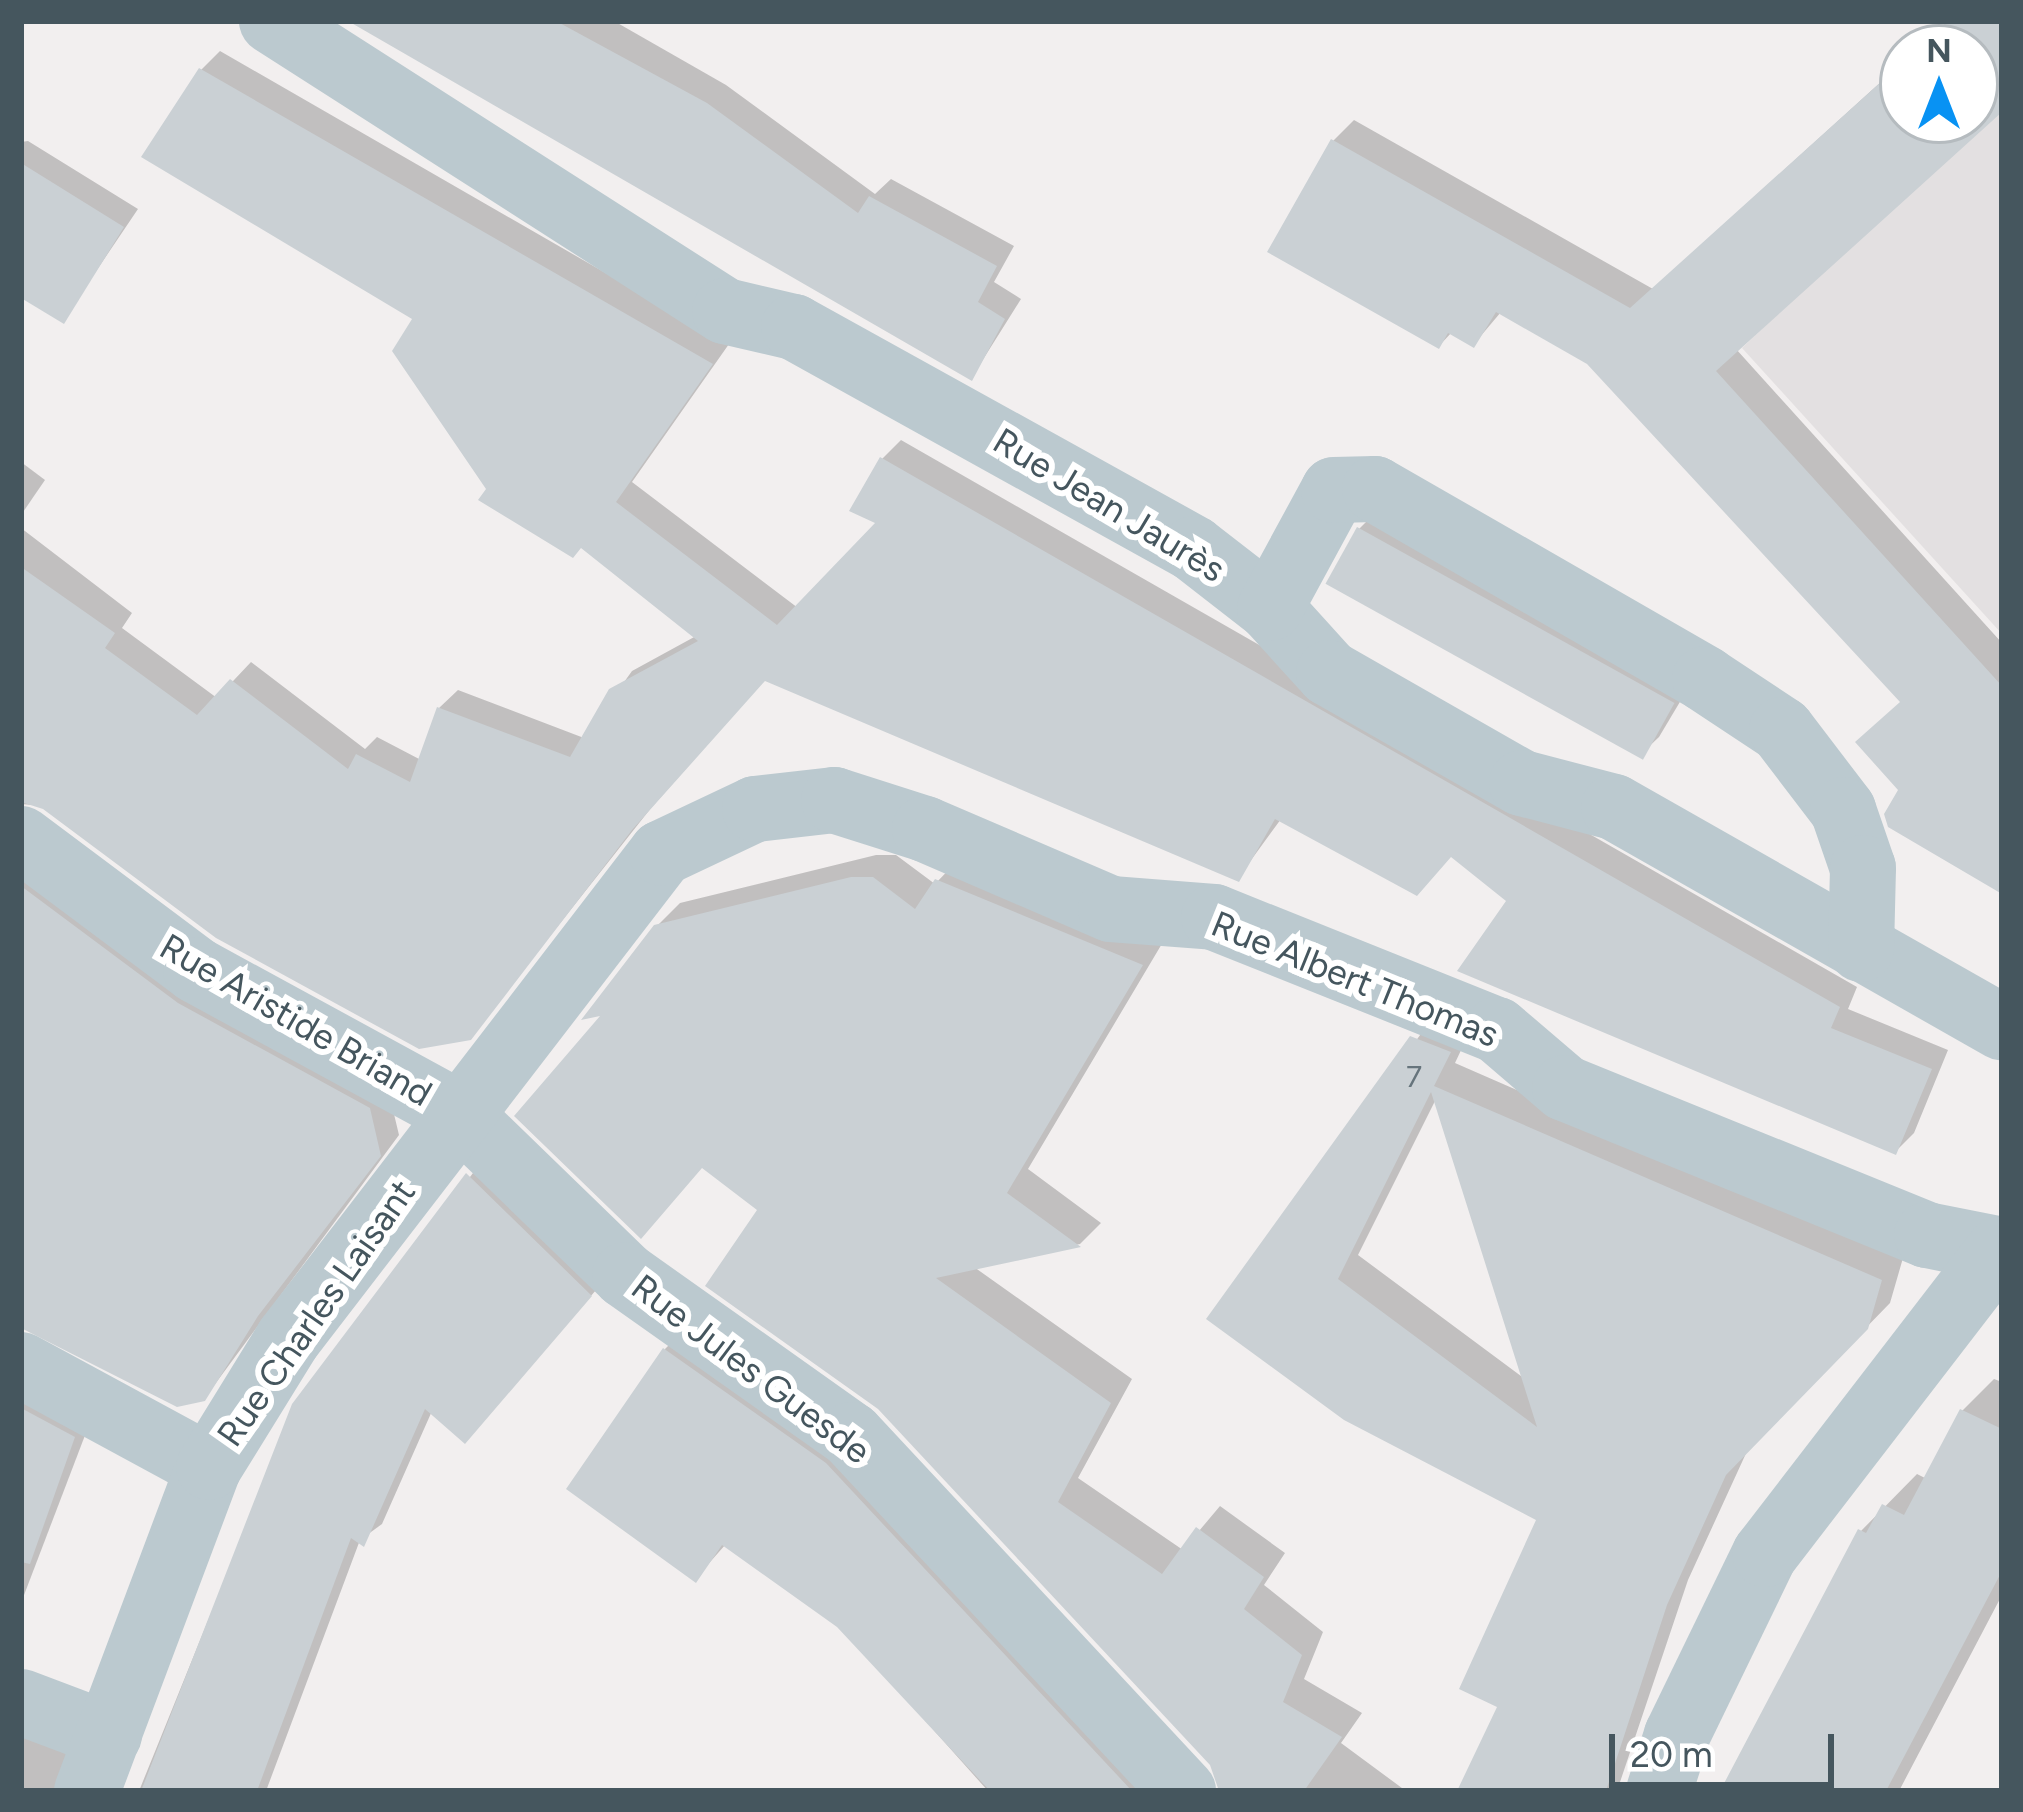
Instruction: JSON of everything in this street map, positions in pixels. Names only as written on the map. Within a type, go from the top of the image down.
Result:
[{"type":"street","name":"Rue Jean Jaurès","points":[[272,21],[724,310],[794,327],[1194,549],[1270,608],[1328,673],[1522,783],[1614,807],[2002,1027]]},
{"type":"street","points":[[1270,608],[1334,490],[1375,489],[1782,730],[1843,811],[1863,868],[1861,949]]},
{"type":"street","name":"Rue Albert Thomas","points":[[458,1113],[662,853],[755,809],[834,800],[925,829],[1111,909],[1214,917],[1497,1030],[1565,1088],[1927,1235],[2000,1250]]},
{"type":"street","name":"Rue Aristide Briand","points":[[21,839],[196,970],[458,1113]]},
{"type":"street","name":"Rue Charles Laisant","points":[[98,1763],[209,1467],[288,1339],[458,1113]]},
{"type":"street","name":"Rue Jules Guesde","points":[[458,1113],[625,1275],[851,1436],[1183,1791]]},
{"type":"street","points":[[1659,1791],[1765,1554],[2000,1250]]},
{"type":"street","points":[[21,1365],[209,1467]]},
{"type":"street","points":[[21,1702],[98,1763]]},
{"type":"shaded area","points":[[2002,21],[2002,634],[1742,348],[1763,328],[1700,246],[1879,84],[1879,144],[1999,144],[1999,24],[1945,24]]},
{"type":"building","points":[[348,21],[556,21],[707,103],[858,213],[869,196],[997,266],[978,302],[1005,319],[972,381]]},
{"type":"building","points":[[2002,21],[1999,115],[1999,24],[1945,24]]},
{"type":"building","points":[[199,68],[713,364],[616,502],[777,625],[875,523],[849,511],[880,457],[1840,1007],[1831,1028],[1932,1069],[1896,1155],[1457,971],[1506,901],[1451,857],[1417,896],[1275,819],[1239,882],[765,681],[632,830],[471,1040],[419,1049],[216,938],[43,809],[21,802],[21,567],[115,633],[105,648],[197,715],[230,679],[348,769],[356,754],[410,782],[437,707],[570,757],[609,689],[698,641],[581,548],[573,558],[478,500],[486,489],[392,351],[412,319],[141,157]]},
{"type":"building","points":[[1879,84],[1879,144],[1967,144],[1716,371],[2002,686],[2002,894],[1888,827],[1884,814],[1898,790],[1855,742],[1900,702],[1587,364],[1496,312],[1474,348],[1448,333],[1439,349],[1267,252],[1331,139],[1630,308]]},
{"type":"building","points":[[21,163],[124,227],[64,324],[21,298]]},
{"type":"building","points":[[1357,527],[1674,703],[1643,760],[1325,584]]},
{"type":"building","points":[[851,877],[873,877],[915,909],[935,879],[1143,965],[1007,1193],[1081,1247],[936,1278],[1111,1403],[1058,1502],[1162,1574],[1196,1527],[1264,1577],[1244,1609],[1302,1655],[1283,1702],[1342,1737],[1304,1791],[1219,1791],[1210,1765],[878,1409],[705,1286],[757,1210],[702,1168],[641,1239],[514,1116],[600,1016],[581,1020],[654,925]]},
{"type":"building","points":[[21,886],[178,1003],[370,1108],[381,1156],[258,1316],[205,1401],[177,1407],[21,1328]]},
{"type":"building","points":[[1410,1036],[1451,1052],[1434,1086],[1882,1280],[1868,1329],[1726,1475],[1667,1605],[1606,1791],[1457,1791],[1497,1707],[1459,1689],[1536,1520],[1344,1420],[1206,1319]],"holes":[[[1431,1092],[1537,1427],[1338,1279]]]},
{"type":"building","points":[[466,1173],[592,1296],[465,1444],[425,1409],[364,1547],[351,1538],[257,1791],[141,1791],[292,1404]]},
{"type":"building","points":[[663,1348],[826,1463],[1132,1791],[990,1791],[837,1627],[722,1545],[696,1583],[566,1489]]},
{"type":"building","points":[[21,1408],[75,1437],[30,1564],[21,1562]]},
{"type":"building","points":[[1960,1409],[2002,1429],[2002,1571],[1886,1791],[1720,1791],[1858,1529],[1866,1533],[1882,1504],[1904,1515]]}]
